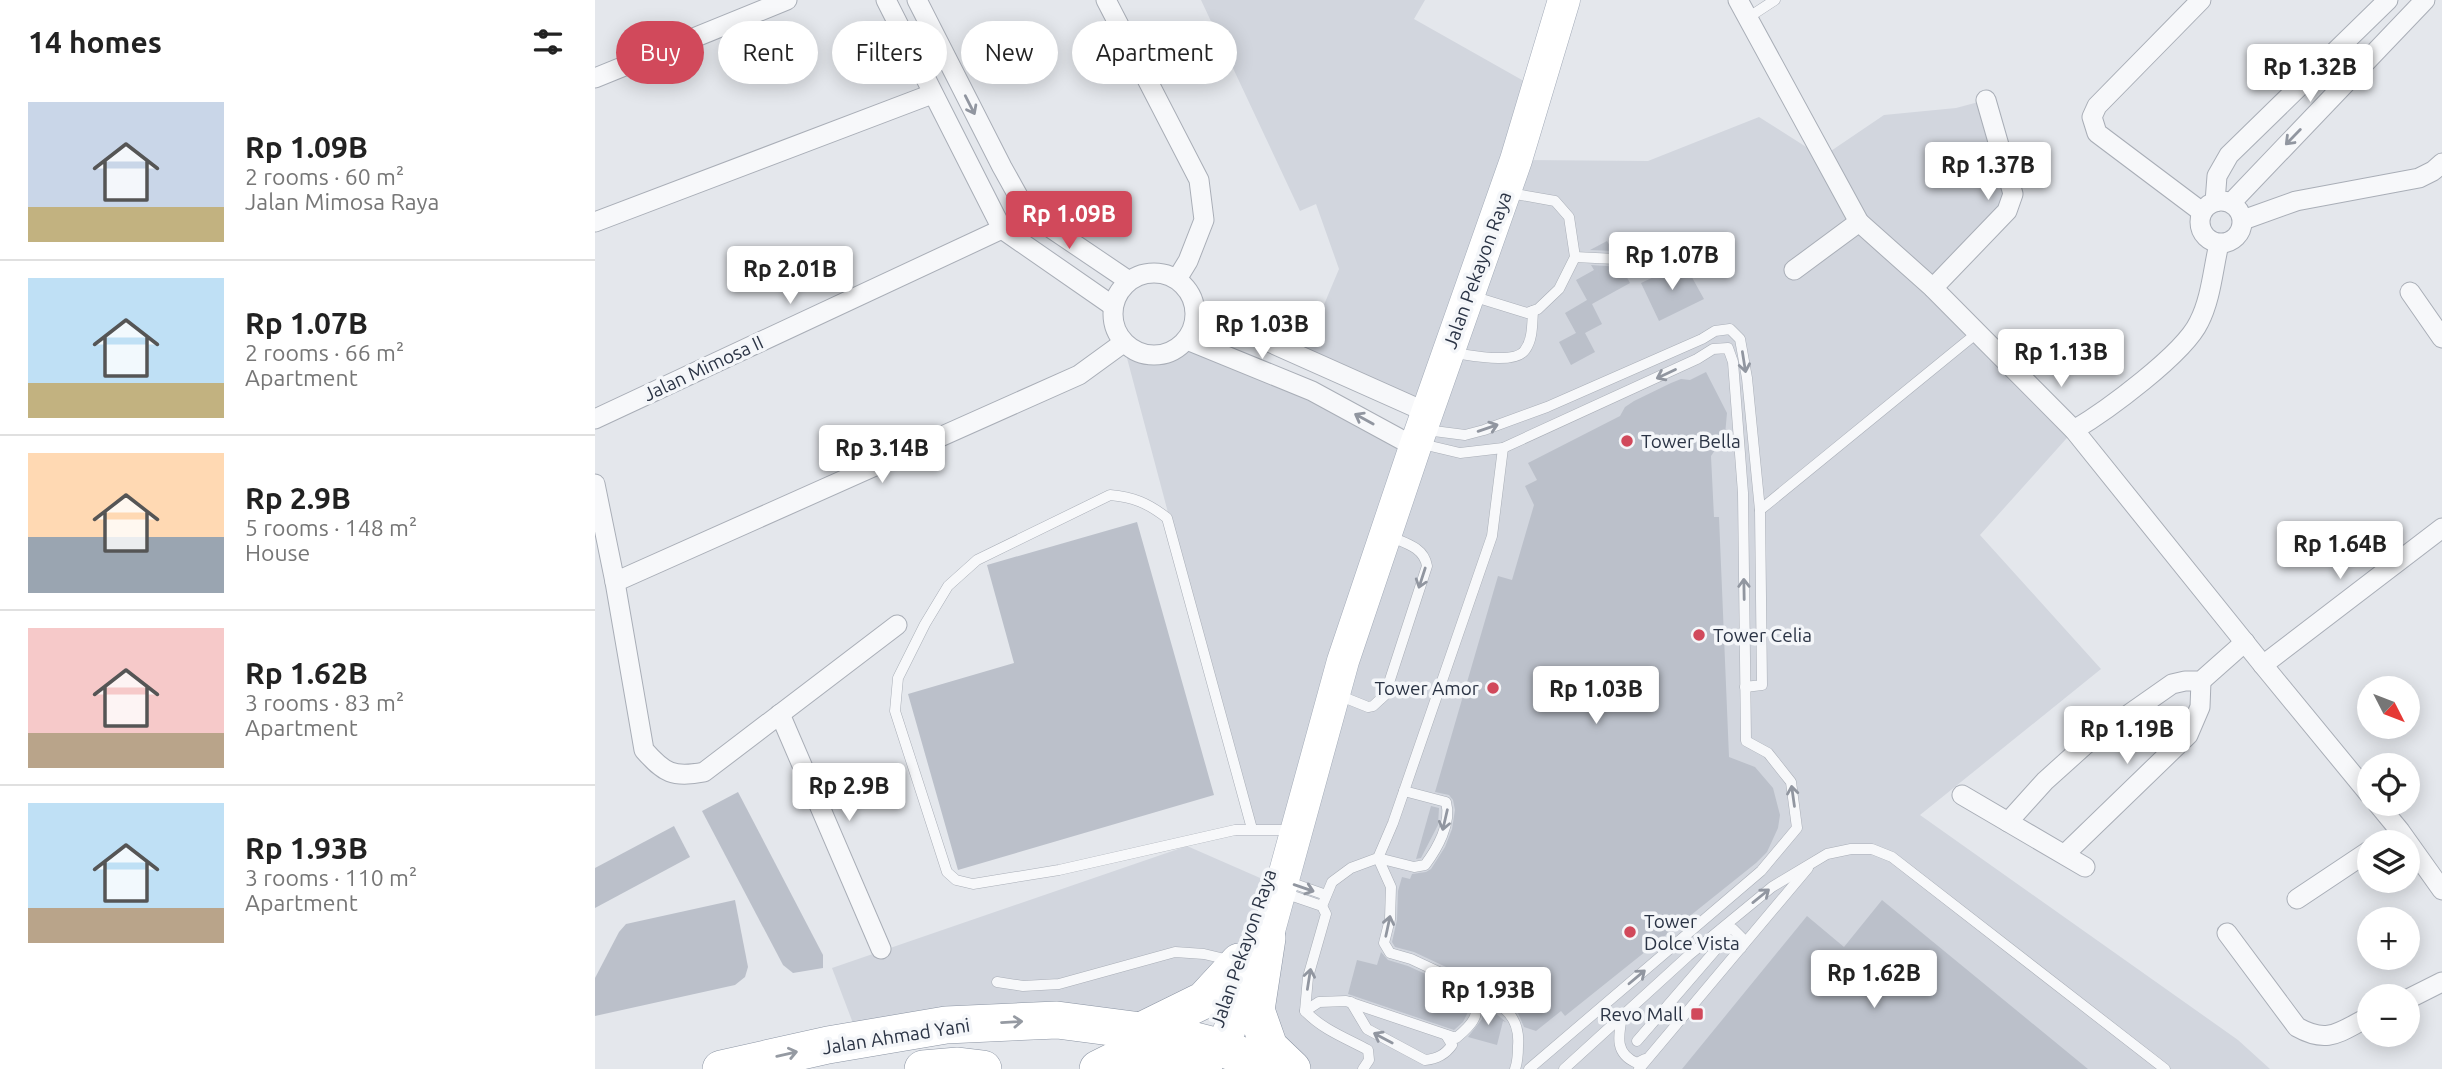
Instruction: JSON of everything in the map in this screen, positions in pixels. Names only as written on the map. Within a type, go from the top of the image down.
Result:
[{"type":"highway","points":[[1267,937],[1257,1010],[1269,1047],[1292,1069]]},
{"type":"highway","points":[[1141,1031],[1204,1000],[1238,962]]},
{"type":"highway","name":"Jalan Ahmad Yani","points":[[721,1069],[828,1045],[946,1025],[1057,1020],[1141,1031],[1231,1059],[1276,1069]]},
{"type":"highway","points":[[1098,1069],[1122,1057],[1180,1062],[1231,1059]]},
{"type":"highway","name":"Jalan Ahmad Yani","points":[[923,1069],[958,1066],[983,1069]]},
{"type":"main road","name":"Jalan Pekayon Raya","points":[[1231,1059],[1333,694],[1420,433],[1505,192],[1564,0]]},
{"type":"main road","name":"Jalan Pekayon Raya","points":[[1231,1059],[1212,1031],[1238,962],[1267,830],[1385,536]]},
{"type":"street","points":[[595,78],[787,0]]},
{"type":"street","points":[[886,0],[1002,229],[1113,306]]},
{"type":"street","points":[[917,0],[1027,212],[1129,281]]},
{"type":"street","points":[[1106,0],[1199,180],[1204,220],[1188,261],[1177,279]]},
{"type":"street","points":[[2201,0],[2097,106],[2092,117],[2097,133],[2216,206],[2238,208],[2243,220],[2240,233],[2228,243],[2219,244],[2205,237],[2200,229],[2216,206],[2425,0]]},
{"type":"street","points":[[2216,206],[2217,176],[2229,155],[2388,0]]},
{"type":"street","points":[[1744,8],[1859,222],[1933,288],[2074,430],[2357,779]]},
{"type":"street","points":[[595,222],[932,94]]},
{"type":"street","points":[[1933,288],[2012,203],[2011,187],[1986,100]]},
{"type":"street","points":[[2243,220],[2295,201],[2419,178],[2442,163]]},
{"type":"street","points":[[977,181],[1002,167]]},
{"type":"street","points":[[1794,270],[1859,222]]},
{"type":"street","name":"Jalan Mimosa II","points":[[595,419],[1002,229]]},
{"type":"street","points":[[2074,430],[2149,375],[2190,336],[2204,310],[2219,244]]},
{"type":"street","points":[[1162,273],[1177,279],[1189,292],[1195,309],[1194,325],[1187,340],[1173,351],[1155,356],[1138,353],[1123,343],[1112,319],[1113,306],[1119,292],[1129,281],[1145,274],[1162,273]]},
{"type":"street","points":[[2410,292],[2442,338]]},
{"type":"street","points":[[1195,309],[1420,433]]},
{"type":"street","points":[[1187,340],[1420,433]]},
{"type":"street","points":[[615,582],[1079,375],[1123,343]]},
{"type":"street","points":[[595,484],[644,750],[661,769],[684,776],[703,772],[897,625]]},
{"type":"street","points":[[2263,665],[2439,537]]},
{"type":"street","points":[[2008,822],[2045,781],[2085,746],[2172,684],[2201,681],[2245,642]]},
{"type":"street","points":[[2065,854],[2188,735],[2200,707],[2201,681]]},
{"type":"street","points":[[780,714],[881,949]]},
{"type":"street","points":[[1962,795],[2085,867]]},
{"type":"street","points":[[2297,899],[2357,859]]},
{"type":"street","points":[[2420,866],[2442,890]]},
{"type":"street","points":[[2227,933],[2297,1027],[2311,1035],[2327,1037],[2357,1023]]},
{"type":"street","points":[[2420,993],[2442,982]]},
{"type":"lane","points":[[1744,8],[1775,0]]},
{"type":"lane","points":[[1468,295],[1527,313],[1533,311],[1559,289],[1575,257],[1569,218],[1555,201],[1505,192]]},
{"type":"lane","points":[[1575,257],[1677,262]]},
{"type":"lane","points":[[1448,353],[1517,357],[1524,352],[1529,342],[1533,311]]},
{"type":"lane","points":[[1420,433],[1465,435],[1484,430],[1547,407],[1702,340],[1715,331],[1730,329],[1740,339],[1747,378],[1760,510],[1762,685],[1745,687]]},
{"type":"lane","points":[[1760,510],[1977,333]]},
{"type":"lane","points":[[1420,433],[1460,453],[1503,448],[1697,359],[1713,349],[1728,348],[1733,362],[1742,456],[1747,741],[1768,753],[1791,782],[1797,828],[1762,871],[1529,1069]]},
{"type":"lane","points":[[1503,448],[1492,536],[1404,791],[1378,858],[1391,887],[1390,919],[1384,943],[1390,953],[1411,959],[1500,1004],[1515,1020],[1519,1036],[1515,1069]]},
{"type":"lane","points":[[1110,495],[1131,497],[1150,505],[1167,517],[1267,830],[1235,830],[1059,870],[973,884],[956,880],[947,872],[895,711],[898,678],[948,586],[977,560],[1110,495]]},
{"type":"lane","points":[[1333,694],[1368,707],[1385,695],[1427,566],[1419,550],[1385,536]]},
{"type":"lane","points":[[1322,906],[1332,882],[1350,868],[1378,858],[1414,867],[1425,865],[1441,837],[1449,811],[1446,802],[1404,791]]},
{"type":"lane","points":[[1564,1069],[1713,935],[1772,887],[1827,854],[1851,849],[1872,849],[1892,857],[2165,1069]]},
{"type":"lane","points":[[1639,1069],[1813,863]]},
{"type":"lane","points":[[1281,886],[1326,895]]},
{"type":"lane","points":[[1281,886],[1322,906],[1326,914],[1308,977],[1305,1011]]},
{"type":"lane","points":[[1713,935],[1733,929],[1741,938],[1741,948]]},
{"type":"lane","points":[[1637,1041],[1725,939],[1735,941],[1741,948]]},
{"type":"lane","points":[[997,982],[1023,986],[1059,984],[1175,952],[1205,954],[1238,962]]},
{"type":"lane","points":[[1305,1011],[1319,1002],[1351,1002],[1456,1038],[1477,1016],[1477,1002],[1471,987]]},
{"type":"lane","points":[[1351,1002],[1367,1029],[1425,1060],[1436,1059],[1452,1045],[1445,1035]]},
{"type":"lane","points":[[1305,1011],[1319,1025],[1368,1050],[1369,1060],[1363,1069]]},
{"type":"lane","points":[[1622,1017],[1618,1040],[1622,1053],[1637,1063],[1654,1052]]},
{"type":"shaded area","points":[[1201,0],[1425,0],[1414,19],[1538,89],[1517,160],[1648,161],[1759,117],[1822,157],[1884,115],[1956,108],[1986,100],[2012,203],[1933,289],[2074,430],[1980,535],[2101,669],[1920,815],[2238,1040],[2270,1069],[1292,1069],[1269,1047],[1282,830],[1252,829],[1123,343],[1138,353],[1155,356],[1173,351],[1187,340],[1415,446],[1428,413],[1302,357],[1339,269],[1316,204],[1300,211],[1237,77],[1237,21],[1211,21]]},
{"type":"shaded area","points":[[1187,846],[1267,881],[1239,962],[1165,1017],[859,1039],[832,968]]},
{"type":"building","points":[[1607,241],[1613,251],[1590,250]]},
{"type":"building","points":[[1684,263],[1704,299],[1659,321],[1641,283],[1671,269],[1680,269]]},
{"type":"building","points":[[1591,265],[1621,267],[1630,283],[1592,304],[1602,324],[1585,333],[1595,352],[1571,365],[1559,342],[1576,333],[1565,313],[1587,300],[1576,280],[1594,270]]},
{"type":"building","points":[[1706,372],[1727,413],[1725,435],[1711,456],[1714,517],[1719,517],[1729,757],[1755,767],[1773,788],[1780,815],[1778,828],[1767,852],[1756,863],[1565,1016],[1561,1011],[1536,1031],[1524,1027],[1518,1013],[1510,1004],[1476,981],[1414,952],[1395,947],[1392,942],[1397,920],[1398,891],[1402,877],[1410,879],[1412,874],[1431,869],[1445,847],[1452,829],[1455,810],[1453,800],[1449,795],[1435,792],[1498,576],[1512,580],[1534,505],[1525,486],[1537,480],[1528,463],[1620,416],[1625,407],[1634,401],[1671,383],[1681,379],[1690,380]]},
{"type":"building","points":[[1137,522],[1214,795],[958,870],[908,694],[1014,663],[987,565]]},
{"type":"building","points":[[738,792],[823,955],[823,968],[793,973],[783,965],[702,811]]},
{"type":"building","points":[[1431,806],[1439,808],[1438,825],[1421,858],[1416,859]]},
{"type":"building","points":[[674,826],[690,857],[595,908],[595,868]]},
{"type":"building","points":[[735,900],[748,967],[745,977],[735,985],[595,1016],[595,978],[626,924]]},
{"type":"building","points":[[1882,900],[2088,1069],[1682,1069],[1807,916],[1844,947]]},
{"type":"building","points":[[1381,952],[1388,960],[1408,966],[1465,992],[1469,1010],[1463,1022],[1454,1030],[1348,994],[1357,960],[1377,965]]},
{"type":"building","points":[[1483,1003],[1506,1022],[1503,1021],[1497,1045],[1468,1037],[1482,1019]]},
{"type":"place","name":"Tower Bella","points":[[1627,441]]},
{"type":"place","name":"Tower Celia","points":[[1699,635]]},
{"type":"place","name":"Tower Amor","points":[[1493,688]]},
{"type":"place","name":"Tower Dolce Vista","points":[[1630,932]]},
{"type":"place","name":"Revo Mall","points":[[1697,1014]]}]
